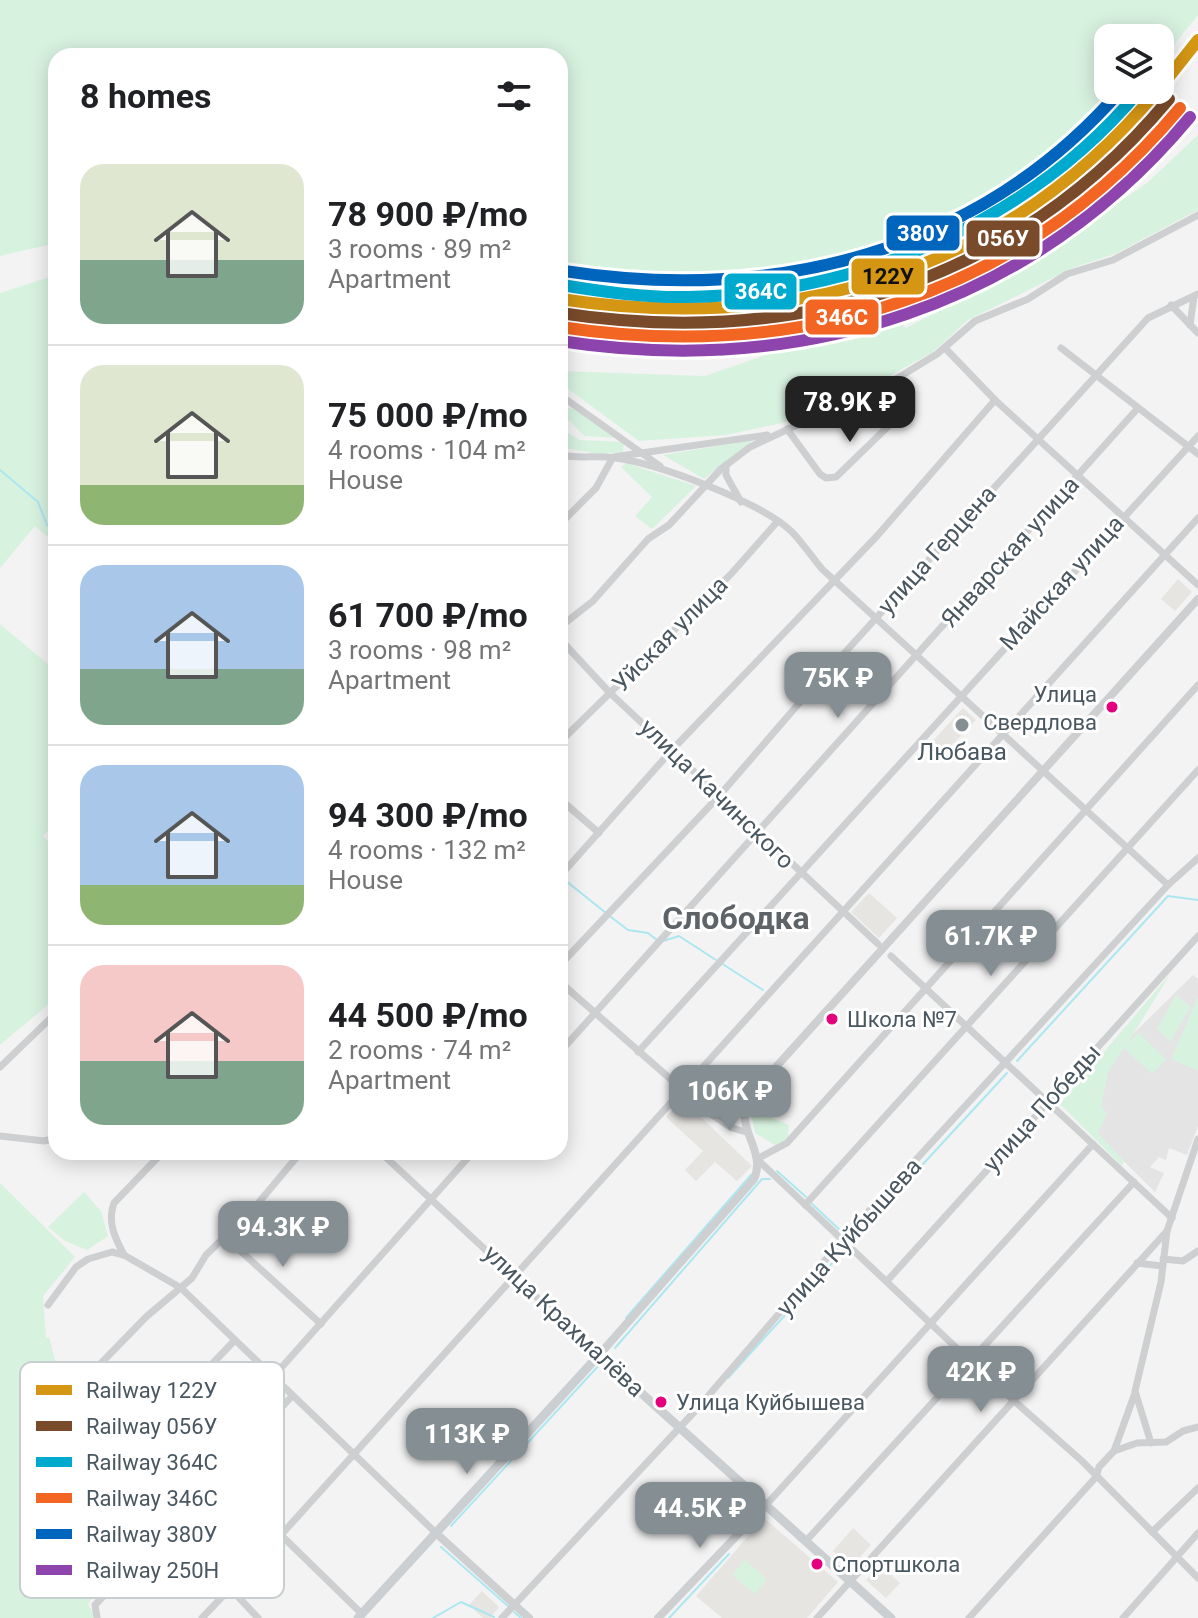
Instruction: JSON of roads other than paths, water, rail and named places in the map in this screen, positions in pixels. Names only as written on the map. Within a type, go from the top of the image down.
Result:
[{"type":"main road","name":"улица Крахмалёва","points":[[599,1355],[891,1618]]},
{"type":"main road","points":[[360,1616],[599,1355]]},
{"type":"street","points":[[568,621],[593,601],[648,539],[669,525],[726,465],[789,428],[896,379],[945,348],[975,321],[1028,299],[1067,274],[1113,260],[1198,215]]},
{"type":"street","points":[[1190,325],[1196,295]]},
{"type":"street","name":"улица Герцена","points":[[568,956],[719,796],[1148,318],[1196,295]]},
{"type":"street","points":[[1171,305],[1198,333]]},
{"type":"street","points":[[945,348],[995,400],[1198,585]]},
{"type":"street","points":[[1061,348],[1198,454]]},
{"type":"street","points":[[789,428],[802,453],[820,474],[826,478],[836,477],[904,411],[906,403],[896,379]]},
{"type":"street","points":[[568,867],[671,751],[877,536],[995,400]]},
{"type":"street","points":[[568,401],[665,470]]},
{"type":"street","name":"Январская улица","points":[[568,1043],[628,980],[757,831],[1138,408]]},
{"type":"street","points":[[568,456],[596,460],[764,436],[789,428]]},
{"type":"street","name":"Майская улица","points":[[638,1052],[1198,436]]},
{"type":"street","points":[[613,457],[707,484],[789,529],[822,569],[1046,770],[1168,885]]},
{"type":"street","points":[[568,516],[596,488],[613,457]]},
{"type":"street","points":[[726,465],[726,475],[742,503]]},
{"type":"street","points":[[284,1532],[1198,518]]},
{"type":"street","name":"Уйская улица","points":[[568,734],[731,574],[777,522]]},
{"type":"street","points":[[1198,599],[748,1098],[743,1115],[757,1159],[1015,1400],[1198,1578]]},
{"type":"street","name":"улица Качинского","points":[[568,648],[610,693],[878,944]]},
{"type":"street","points":[[757,1159],[787,1143],[1198,685]]},
{"type":"street","points":[[805,1205],[1198,770]]},
{"type":"street","points":[[568,806],[599,833]]},
{"type":"street","name":"улица Куйбышева","points":[[502,1618],[1168,885],[1198,858]]},
{"type":"street","name":"улица Победы","points":[[887,1281],[1198,936]]},
{"type":"street","points":[[891,956],[1172,1218]]},
{"type":"street","points":[[568,989],[682,1089],[732,1128],[746,1132]]},
{"type":"street","points":[[0,1067],[48,1021]]},
{"type":"street","points":[[0,1136],[48,1140]]},
{"type":"street","points":[[969,1618],[1096,1477],[1099,1467],[1114,1451],[1133,1406],[1167,1231],[1198,1139]]},
{"type":"street","points":[[658,1618],[766,1505],[1093,1144]]},
{"type":"street","points":[[599,1355],[750,1184],[756,1174],[757,1159]]},
{"type":"street","points":[[124,1255],[111,1219],[114,1203],[155,1160]]},
{"type":"street","points":[[102,1362],[146,1317],[181,1288],[294,1160]]},
{"type":"street","name":"улица Крахмалёва","points":[[389,1160],[599,1355]]},
{"type":"street","points":[[284,1365],[466,1160]]},
{"type":"street","points":[[806,1541],[1134,1182]]},
{"type":"street","points":[[817,1618],[1167,1231]]},
{"type":"street","points":[[224,1236],[321,1324]]},
{"type":"street","points":[[1137,1263],[1183,1261],[1198,1251]]},
{"type":"street","points":[[48,1305],[76,1267],[88,1259],[112,1252],[124,1255],[181,1288],[257,1362]]},
{"type":"street","points":[[214,1362],[234,1341]]},
{"type":"street","points":[[284,1388],[529,1618]]},
{"type":"street","points":[[1135,1391],[1151,1443]]},
{"type":"street","points":[[284,1405],[292,1396]]},
{"type":"street","points":[[1114,1451],[1137,1443],[1166,1442],[1183,1431],[1198,1427]]},
{"type":"street","points":[[1099,1467],[1105,1486]]},
{"type":"street","points":[[1152,1532],[1198,1488]]},
{"type":"street","points":[[1123,1618],[1198,1533]]},
{"type":"street","points":[[284,1538],[360,1616]]},
{"type":"street","points":[[97,1617],[95,1605],[102,1598]]},
{"type":"street","points":[[202,1618],[221,1598]]},
{"type":"street","points":[[239,1598],[258,1618]]},
{"type":"waterway","points":[[0,470],[38,502],[48,526]]},
{"type":"waterway","points":[[568,883],[606,913]]},
{"type":"waterway","points":[[1017,1061],[1168,896],[1198,900]]},
{"type":"waterway","points":[[611,917],[628,930],[648,933],[657,940]]},
{"type":"waterway","points":[[663,941],[679,936],[716,960]]},
{"type":"waterway","points":[[721,963],[763,990]]},
{"type":"waterway","points":[[848,1237],[852,1241],[1007,1073]]},
{"type":"waterway","points":[[777,1171],[806,1197]]},
{"type":"waterway","points":[[626,1318],[751,1175]]},
{"type":"waterway","points":[[615,1348],[762,1179],[770,1179]]},
{"type":"waterway","points":[[810,1202],[843,1233]]},
{"type":"waterway","points":[[728,1378],[845,1249]]},
{"type":"waterway","points":[[451,1526],[601,1363]]},
{"type":"waterway","points":[[441,1547],[509,1607]]},
{"type":"waterway","points":[[669,1618],[729,1554]]},
{"type":"waterway","points":[[433,1618],[461,1602],[494,1617]]},
{"type":"waterway","points":[[514,1612],[521,1618]]},
{"type":"rail line","name":"122У","points":[[1174,70],[1198,40]]},
{"type":"rail line","name":"380У","points":[[568,271],[642,279],[720,279],[795,271],[868,254],[937,228],[1003,192],[1065,146],[1107,104]]},
{"type":"rail line","name":"364С","points":[[568,286],[657,297],[753,293],[816,282],[878,265],[937,242],[994,213],[1047,178],[1096,137],[1127,104]]},
{"type":"rail line","name":"122У","points":[[568,300],[646,308],[730,307],[811,297],[889,277],[963,246],[1033,205],[1098,153],[1145,104]]},
{"type":"rail line","name":"056У","points":[[568,314],[647,322],[732,321],[815,310],[894,289],[970,258],[1042,216],[1108,163],[1164,104]]},
{"type":"rail line","name":"346С","points":[[568,328],[649,336],[735,335],[820,323],[900,302],[977,270],[1050,227],[1118,173],[1180,108]]},
{"type":"rail line","name":"250Н","points":[[568,342],[650,350],[738,348],[824,336],[906,314],[985,281],[1059,237],[1127,183],[1190,117]]},
{"type":"place","name":"Улица Свердлова","points":[[1112,707]]},
{"type":"place","name":"Любава","points":[[962,725]]},
{"type":"place","name":"Школа №7","points":[[832,1019]]},
{"type":"place","name":"Улица Куйбышева","points":[[661,1402]]},
{"type":"place","name":"Спортшкола","points":[[817,1564]]},
{"type":"district","name":"Слободка","points":[[736,918]]}]
